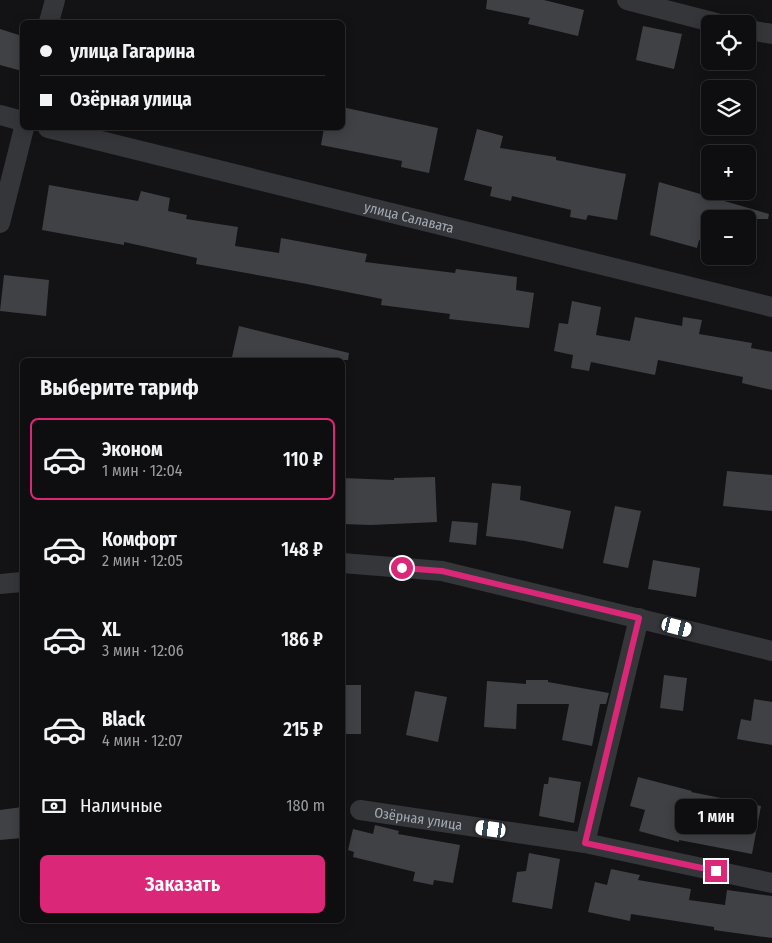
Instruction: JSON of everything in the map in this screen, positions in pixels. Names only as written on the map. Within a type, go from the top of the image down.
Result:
[{"type":"street","points":[[50,20],[55,0]]},
{"type":"street","points":[[627,0],[701,19]]},
{"type":"street","points":[[756,31],[772,34]]},
{"type":"street","points":[[0,115],[20,120]]},
{"type":"street","points":[[0,223],[23,130]]},
{"type":"street","name":"улица Салавата","points":[[56,130],[772,307]]},
{"type":"street","points":[[345,563],[442,571],[772,651]]},
{"type":"street","points":[[0,584],[20,582]]},
{"type":"street","points":[[585,843],[639,618]]},
{"type":"street","name":"Озёрная улица","points":[[360,810],[585,843],[772,883]]},
{"type":"building","points":[[487,0],[544,0],[584,10],[578,36],[528,24],[530,18],[486,9]]},
{"type":"building","points":[[643,26],[682,34],[674,69],[636,60]]},
{"type":"building","points":[[0,29],[20,35],[20,70],[0,65]]},
{"type":"building","points":[[345,108],[438,128],[429,173],[401,167],[402,161],[321,145],[324,130],[345,130]]},
{"type":"building","points":[[477,129],[503,136],[500,148],[556,157],[556,160],[626,174],[617,220],[588,215],[586,220],[570,217],[571,210],[512,196],[511,201],[490,196],[492,187],[464,180]]},
{"type":"building","points":[[659,182],[701,194],[701,200],[721,200],[755,210],[701,210],[701,241],[699,240],[697,248],[650,235]]},
{"type":"building","points":[[49,185],[138,201],[141,191],[170,198],[168,211],[187,215],[186,219],[238,227],[235,246],[279,253],[281,238],[367,254],[365,262],[455,273],[456,269],[517,277],[516,290],[534,293],[529,328],[449,319],[450,314],[381,305],[382,299],[196,264],[197,258],[124,242],[124,245],[42,230]]},
{"type":"building","points":[[756,210],[769,214],[768,219],[756,219]]},
{"type":"building","points":[[4,275],[49,280],[46,316],[0,311]]},
{"type":"building","points":[[572,301],[601,307],[596,335],[630,341],[635,317],[682,326],[683,317],[702,320],[699,334],[752,343],[751,348],[772,352],[772,390],[742,383],[743,377],[658,360],[655,375],[591,362],[589,371],[571,368],[573,355],[554,351],[559,323],[568,324]]},
{"type":"building","points":[[239,326],[349,353],[348,360],[345,360],[345,358],[232,357]]},
{"type":"building","points":[[727,471],[772,475],[772,511],[723,506]]},
{"type":"building","points":[[435,477],[437,522],[345,524],[345,478],[394,480],[394,478]]},
{"type":"building","points":[[492,483],[521,486],[520,500],[571,511],[563,549],[525,541],[486,536]]},
{"type":"building","points":[[615,506],[641,511],[628,568],[603,563]]},
{"type":"building","points":[[452,521],[478,523],[476,545],[449,542]]},
{"type":"building","points":[[653,560],[700,568],[696,597],[648,589]]},
{"type":"building","points":[[664,675],[687,678],[683,711],[660,708]]},
{"type":"building","points":[[526,680],[548,680],[548,682],[609,693],[606,704],[600,704],[592,746],[562,740],[569,704],[517,704],[516,729],[484,727],[487,681],[526,684]]},
{"type":"building","points":[[345,685],[361,685],[361,734],[345,734]]},
{"type":"building","points":[[415,691],[447,697],[438,742],[406,735]]},
{"type":"building","points":[[754,699],[772,702],[772,745],[737,739],[741,719],[751,721]]},
{"type":"building","points":[[549,777],[581,782],[574,823],[539,816],[544,784],[548,784]]},
{"type":"building","points":[[638,777],[691,792],[761,806],[752,854],[679,840],[679,842],[639,831],[645,810],[630,806]]},
{"type":"building","points":[[20,807],[20,838],[0,840],[0,810]]},
{"type":"building","points":[[375,825],[399,831],[398,834],[460,845],[453,883],[434,880],[433,885],[413,881],[415,872],[353,857],[354,852],[348,850],[353,829],[373,834]]},
{"type":"building","points":[[529,853],[560,859],[552,909],[512,902],[517,872],[526,871]]},
{"type":"building","points":[[611,869],[640,875],[638,880],[691,889],[689,900],[725,905],[727,890],[772,896],[772,938],[714,930],[714,927],[631,914],[630,921],[588,912],[595,882],[607,885]]},
{"type":"route","points":[[402,568],[442,571],[639,618],[585,843],[716,871]]}]
